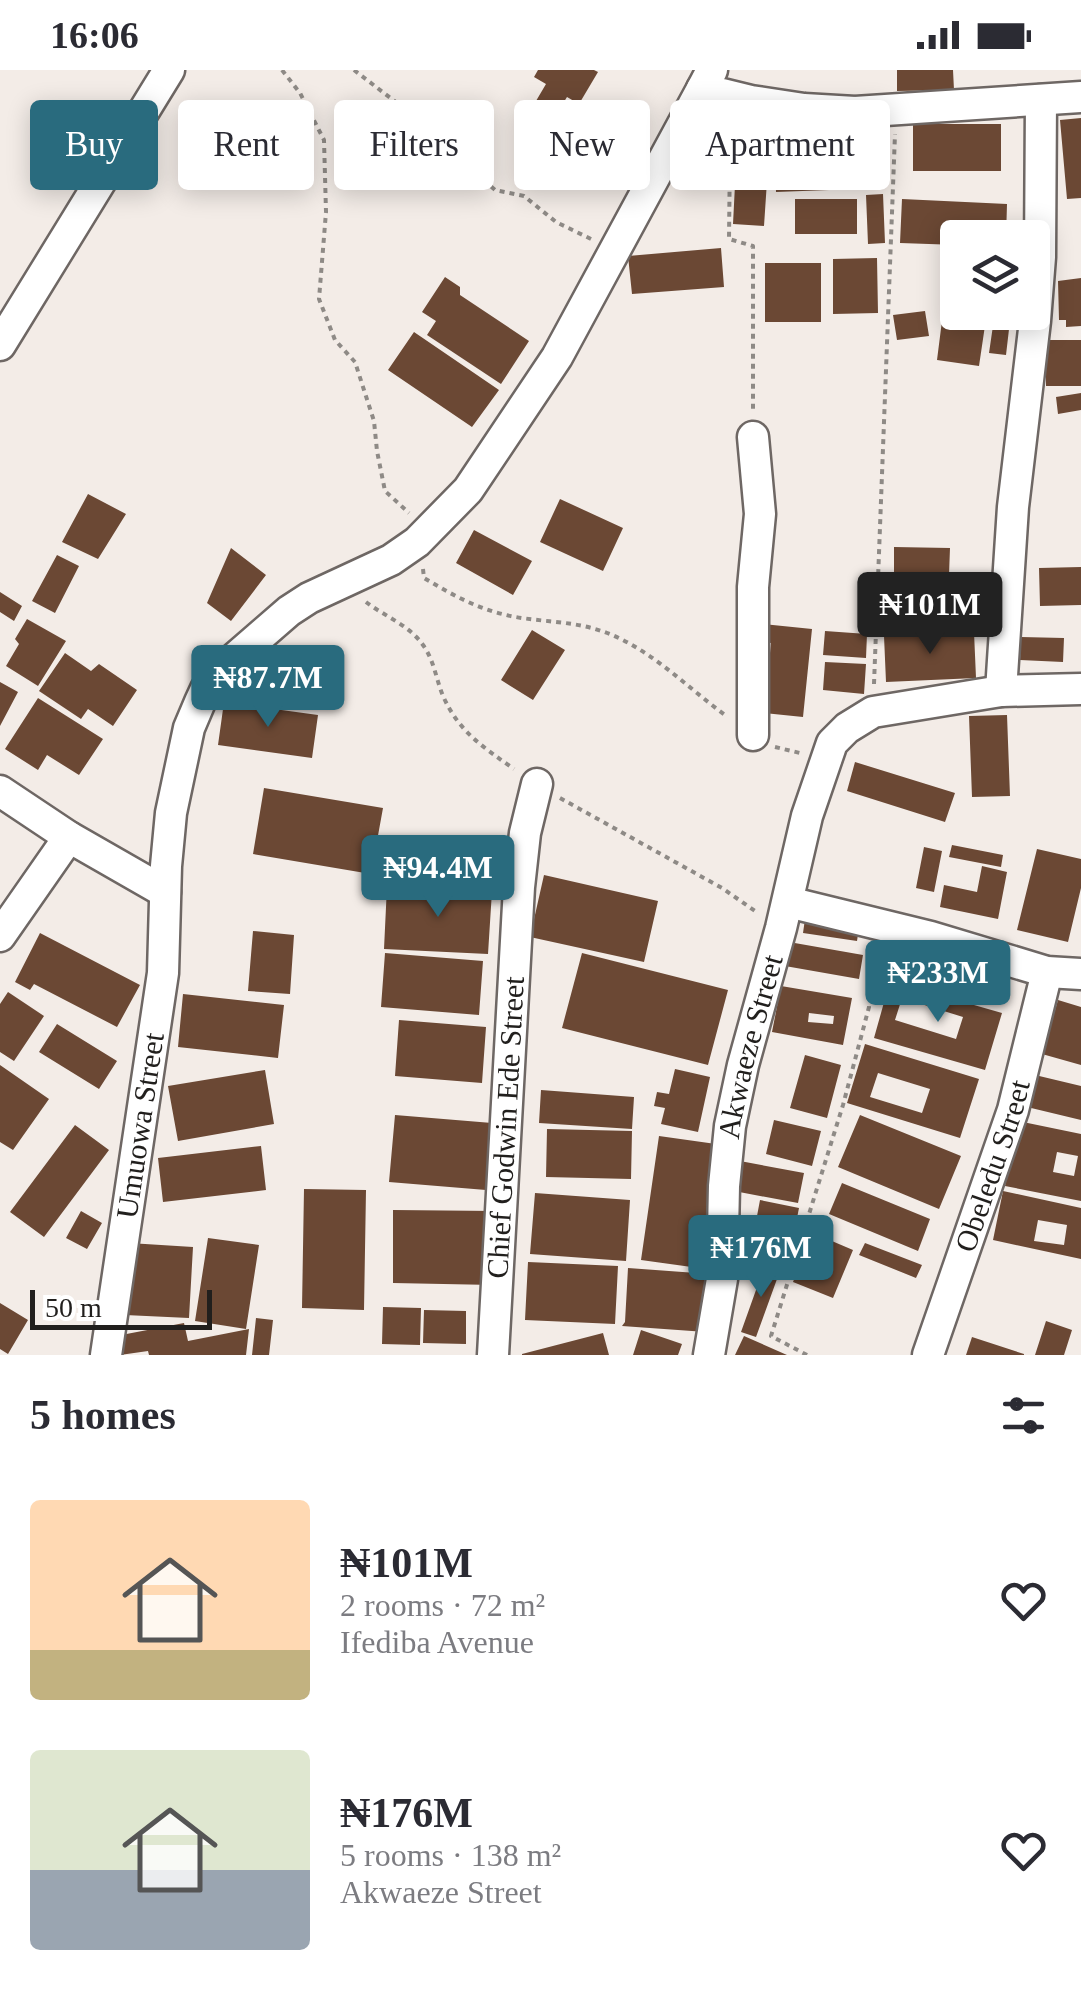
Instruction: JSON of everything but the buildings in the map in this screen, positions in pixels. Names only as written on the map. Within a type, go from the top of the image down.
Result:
[{"type":"street","points":[[0,346],[168,70]]},
{"type":"street","points":[[707,80],[749,100]]},
{"type":"street","name":"Umuowa Street","points":[[106,1355],[163,973],[171,813],[189,728],[206,689],[221,670],[289,612],[309,598],[392,560],[417,542],[468,490],[558,357],[707,80]]},
{"type":"street","points":[[890,109],[1081,97]]},
{"type":"street","points":[[1002,691],[1013,507],[1040,257],[1041,100]]},
{"type":"street","points":[[753,437],[760,514],[753,587],[753,735]]},
{"type":"street","points":[[829,751],[847,728],[873,712],[1002,691],[1081,689]]},
{"type":"street","name":"Akwaeze Street","points":[[709,1355],[722,1279],[730,1126],[807,816],[829,751]]},
{"type":"street","name":"Chief Godwin Ede Street","points":[[494,1355],[519,887],[536,784]]},
{"type":"street","points":[[0,790],[68,837],[165,892]]},
{"type":"street","points":[[0,936],[68,837]]},
{"type":"street","points":[[788,902],[931,936],[1047,972],[1081,974]]},
{"type":"street","name":"Obeledu Street","points":[[928,1355],[1014,1110],[1047,972]]},
{"type":"path","points":[[282,70],[300,93],[324,140],[326,212],[319,300],[335,340],[355,362],[374,421],[386,491],[415,519],[424,578],[459,598],[502,614],[596,629],[663,666],[773,746],[829,751]]},
{"type":"path","points":[[354,70],[398,103],[495,190],[524,196],[556,222],[615,250]]},
{"type":"path","points":[[873,712],[896,109]]},
{"type":"path","points":[[730,190],[729,239],[753,246],[753,437]]},
{"type":"path","points":[[808,1355],[771,1336],[869,1007],[877,923]]}]
